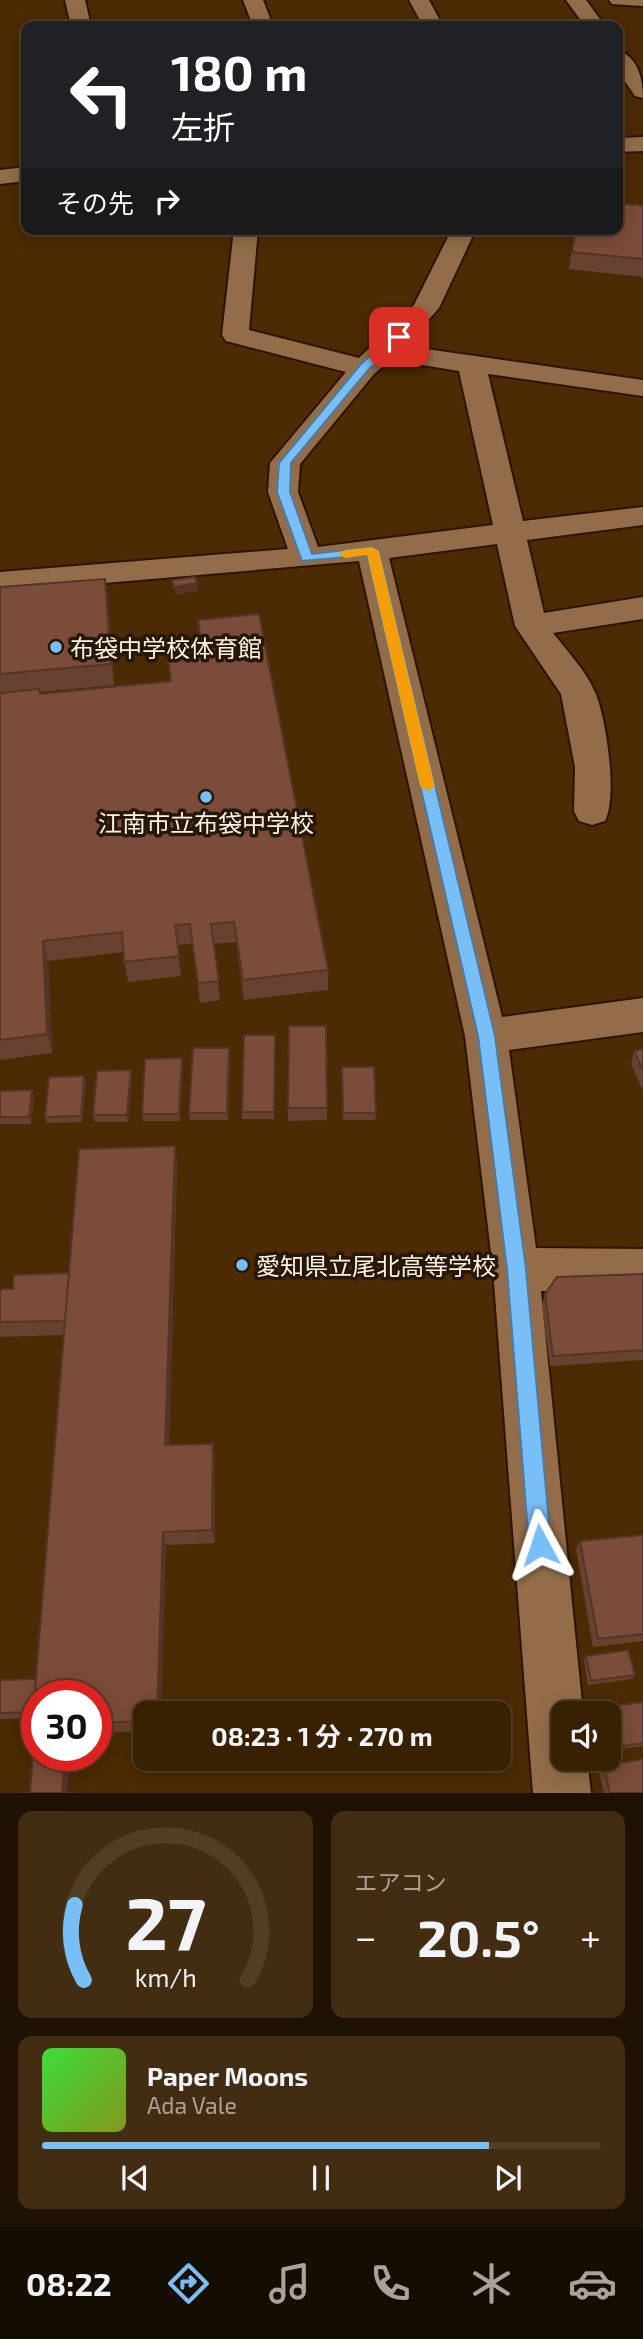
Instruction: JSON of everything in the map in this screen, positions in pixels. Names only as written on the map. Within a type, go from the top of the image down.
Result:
[{"type":"street","points":[[75,0],[80,21]]},
{"type":"street","points":[[253,0],[261,21]]},
{"type":"street","points":[[419,0],[430,21]]},
{"type":"street","points":[[576,0],[591,21]]},
{"type":"street","points":[[619,0],[643,0]]},
{"type":"street","points":[[623,64],[643,91]]},
{"type":"street","points":[[623,145],[643,144]]},
{"type":"street","points":[[0,177],[21,175]]},
{"type":"street","points":[[245,235],[235,335],[374,359],[578,377],[643,388]]},
{"type":"street","points":[[307,558],[283,492],[285,463],[374,359],[426,308],[461,235]]},
{"type":"street","points":[[472,366],[531,626],[578,692],[593,767],[592,811]]},
{"type":"street","points":[[0,582],[307,558],[643,516]]},
{"type":"street","points":[[372,551],[486,1036],[516,1269],[562,1793]]},
{"type":"street","points":[[531,626],[643,608]]},
{"type":"street","points":[[486,1036],[643,1015]]},
{"type":"street","points":[[516,1269],[643,1271]]},
{"type":"building","points":[[623,204],[643,206],[643,259],[572,252],[575,235],[623,235]]},
{"type":"building","points":[[195,577],[197,583],[174,587],[172,580]]},
{"type":"building","name":"布袋中学校体育館","points":[[105,579],[111,664],[0,674],[0,587]]},
{"type":"building","points":[[259,614],[328,970],[243,980],[234,922],[211,924],[219,981],[198,983],[190,924],[175,925],[179,956],[124,962],[122,932],[43,941],[47,1034],[0,1040],[0,693],[39,689],[40,694],[171,681],[168,657],[203,654],[198,620]]},
{"type":"building","points":[[289,1026],[326,1026],[327,1108],[288,1108]]},
{"type":"building","points":[[244,1035],[275,1035],[274,1112],[242,1112]]},
{"type":"building","points":[[193,1048],[229,1048],[227,1113],[189,1113]]},
{"type":"building","points":[[643,1049],[643,1071],[634,1051]]},
{"type":"building","points":[[182,1058],[179,1114],[142,1114],[145,1059]]},
{"type":"building","points":[[342,1067],[374,1067],[376,1113],[343,1113]]},
{"type":"building","points":[[131,1070],[127,1115],[93,1115],[97,1071]]},
{"type":"building","points":[[84,1076],[81,1116],[45,1117],[49,1077]]},
{"type":"building","points":[[32,1090],[29,1117],[0,1117],[0,1091]]},
{"type":"building","points":[[175,1146],[165,1445],[213,1444],[212,1530],[163,1532],[157,1701],[133,1701],[133,1721],[112,1722],[112,1680],[36,1680],[79,1149]]},
{"type":"building","points":[[69,1273],[65,1321],[0,1322],[0,1289],[13,1289],[14,1275]]},
{"type":"building","points":[[643,1274],[643,1350],[553,1356],[545,1294],[557,1277]]},
{"type":"building","points":[[643,1535],[643,1634],[598,1639],[580,1541]]},
{"type":"building","points":[[628,1650],[635,1675],[591,1681],[586,1656]]},
{"type":"building","points":[[36,1679],[21,1680],[21,1712],[0,1713],[0,1680]]},
{"type":"building","points":[[643,1702],[643,1743],[623,1746],[621,1705]]},
{"type":"building","points":[[643,1759],[643,1793],[610,1793],[605,1771],[621,1771],[621,1763]]},
{"type":"building","points":[[32,1771],[64,1771],[62,1793],[30,1793]]},
{"type":"slow traffic","points":[[345,554],[372,551],[428,786]]},
{"type":"place","name":"布袋中学校体育館","points":[[56,647]]},
{"type":"place","name":"江南市立布袋中学校","points":[[206,797]]},
{"type":"place","name":"愛知県立尾北高等学校","points":[[242,1265]]},
{"type":"route","points":[[399,337],[364,368],[285,463],[283,492],[307,558],[372,551],[486,1036],[516,1269],[540,1545]]}]
